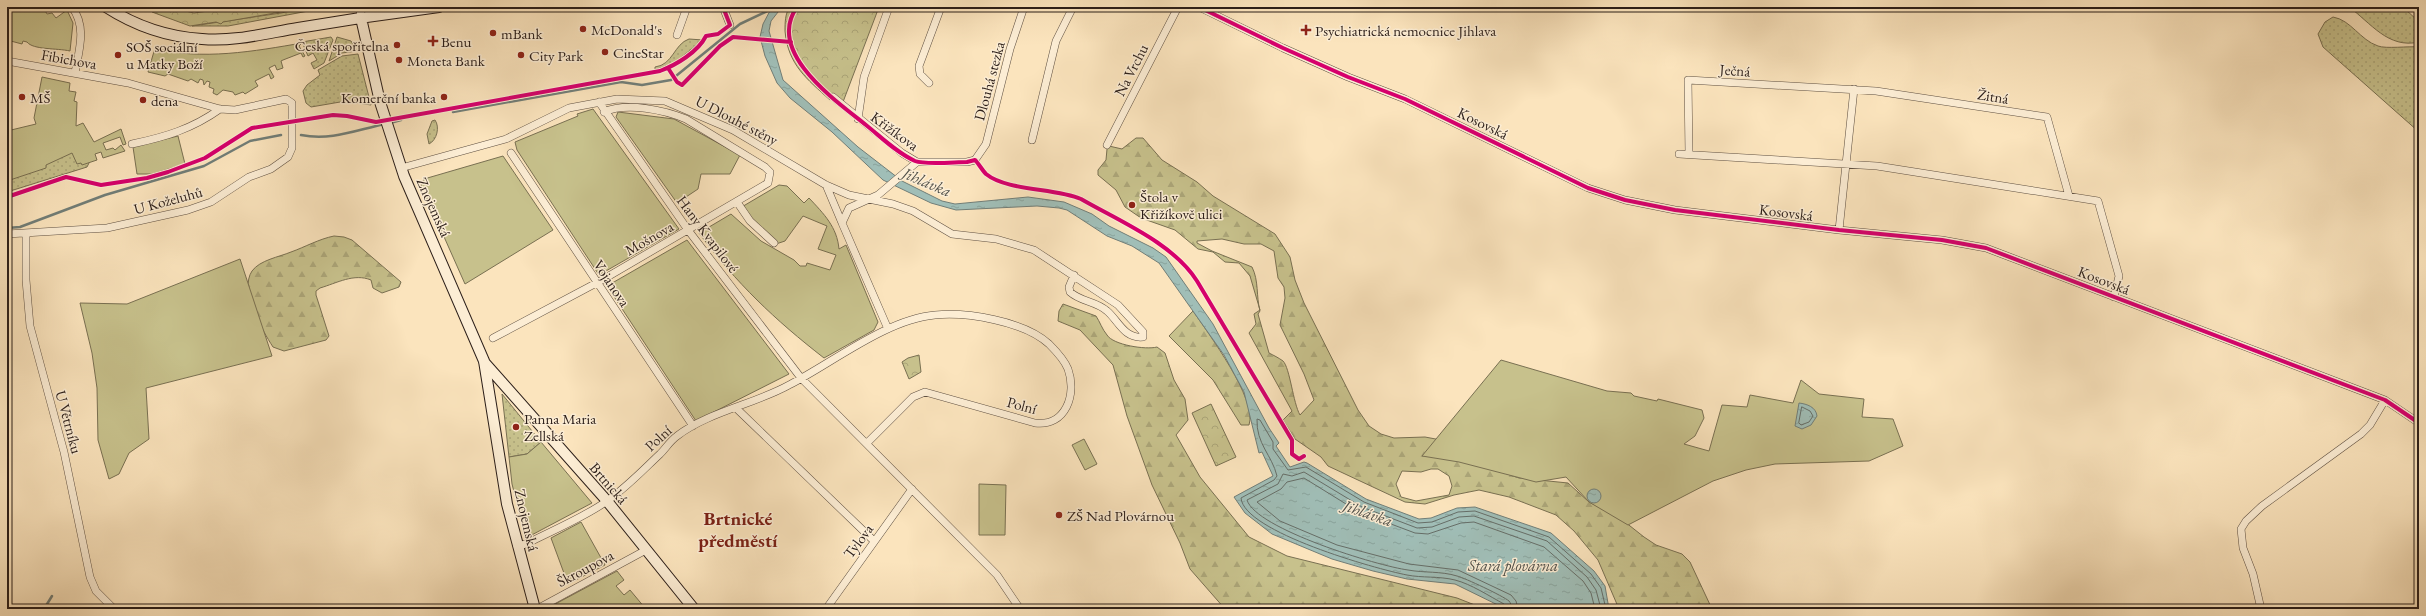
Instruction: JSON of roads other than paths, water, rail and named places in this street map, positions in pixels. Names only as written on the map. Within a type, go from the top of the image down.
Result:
[{"type":"main road","points":[[106,7],[123,18],[145,27],[169,34],[203,40],[241,37],[439,7]]},
{"type":"main road","name":"Znojemská","points":[[362,18],[368,53],[380,102],[401,168],[484,361],[494,414],[504,490],[536,609]]},
{"type":"main road","name":"Brtnická","points":[[484,361],[607,501],[694,609]]},
{"type":"main road","name":"Znojemská","points":[[494,414],[496,391],[502,382]]},
{"type":"street","points":[[72,7],[79,16],[82,27],[75,73]]},
{"type":"street","name":"Znojemská","points":[[360,7],[362,18]]},
{"type":"street","points":[[677,35],[687,7]]},
{"type":"street","points":[[723,7],[730,25]]},
{"type":"street","points":[[858,118],[864,77],[889,7]]},
{"type":"street","points":[[928,83],[920,74],[919,66],[941,7]]},
{"type":"street","name":"Dlouhá stezka","points":[[975,160],[986,144],[1010,48],[1024,7]]},
{"type":"street","points":[[1032,140],[1056,41],[1073,7]]},
{"type":"street","name":"Na Vrchu","points":[[1107,145],[1178,7]]},
{"type":"street","name":"Kosovská","points":[[1199,7],[1283,48],[1348,77],[1405,99],[1588,188],[1660,208],[1839,230],[1942,240],[1986,248],[2385,400],[2419,424]]},
{"type":"street","name":"Fibichova","points":[[7,61],[128,83],[220,110],[234,110],[279,100],[289,100]]},
{"type":"street","name":"Ječná","points":[[1689,154],[1688,80],[1854,90]]},
{"type":"street","points":[[1839,230],[1854,90]]},
{"type":"street","name":"Žitná","points":[[1854,90],[2047,117],[2069,196]]},
{"type":"street","name":"Křižíkova","points":[[833,97],[902,153],[917,162],[967,162],[975,160]]},
{"type":"street","name":"U Dlouhé stěny","points":[[401,168],[506,138],[569,108],[599,102],[638,98],[665,100],[678,104],[733,130],[826,185],[849,195],[893,204],[913,211],[952,234],[996,239],[1025,246],[1074,275],[1118,306],[1143,332],[1143,337],[1136,337],[1119,327],[1103,308],[1073,295],[1069,287],[1074,275]]},
{"type":"street","name":"U Koželuhů","points":[[7,234],[107,228],[188,210],[211,202],[248,177],[271,168],[288,156],[292,148],[293,114],[292,103],[289,100]]},
{"type":"street","name":"Hany Kvapilové","points":[[599,102],[604,112],[688,230],[801,378]]},
{"type":"street","name":"U Dlouhé stěny","points":[[604,112],[622,108],[672,114],[713,134],[765,167],[770,176]]},
{"type":"street","points":[[132,144],[178,133],[207,119],[220,110]]},
{"type":"street","name":"Vojanova","points":[[511,153],[693,426]]},
{"type":"street","points":[[1679,154],[1877,166],[2098,201],[2119,276],[2114,297]]},
{"type":"street","name":"Křižíkova","points":[[867,199],[887,188],[917,162]]},
{"type":"street","name":"Mošnova","points":[[493,338],[597,283],[737,202],[768,182],[770,176]]},
{"type":"street","points":[[826,185],[888,329]]},
{"type":"street","points":[[842,223],[849,208],[867,199]]},
{"type":"street","points":[[737,202],[750,221],[774,243]]},
{"type":"street","name":"U Větrníku","points":[[26,233],[26,280],[30,326],[64,452],[90,577],[96,591],[114,609]]},
{"type":"street","name":"Polní","points":[[518,546],[526,544],[607,501],[661,453],[676,436],[693,426],[789,386],[888,329],[913,319],[935,315],[993,320],[1028,330],[1048,343],[1061,357],[1070,377],[1071,393],[1062,415],[1057,420],[1041,424],[925,392],[913,396],[867,443]]},
{"type":"street","points":[[801,378],[997,575],[1020,609]]},
{"type":"street","points":[[2261,609],[2253,574],[2243,548],[2241,529],[2246,521],[2262,506],[2361,434],[2370,425],[2385,400]]},
{"type":"street","points":[[736,408],[874,541]]},
{"type":"street","name":"Tylova","points":[[826,609],[912,489]]},
{"type":"street","name":"Škroupova","points":[[536,609],[646,550]]},
{"type":"water","name":"Stará plovárna","points":[[772,7],[782,7],[771,21],[769,31],[783,80],[858,147],[902,181],[942,201],[955,204],[1028,197],[1064,202],[1092,214],[1109,226],[1153,248],[1166,257],[1213,324],[1269,428],[1279,443],[1276,446],[1290,467],[1304,462],[1307,463],[1366,499],[1419,519],[1431,518],[1457,508],[1475,507],[1551,533],[1594,571],[1605,586],[1609,609],[1506,609],[1455,584],[1407,579],[1373,571],[1332,559],[1272,534],[1245,513],[1234,497],[1273,476],[1262,452],[1259,453],[1244,392],[1224,355],[1159,263],[1132,246],[1107,236],[1067,210],[1037,206],[956,210],[931,203],[883,180],[832,132],[790,98],[777,83],[765,56],[760,37],[763,24]]},
{"type":"water","points":[[1799,403],[1813,408],[1817,416],[1811,425],[1802,429],[1795,426]]},
{"type":"water","points":[[1591,489],[1597,489],[1601,493],[1601,499],[1597,503],[1591,503],[1587,499],[1587,493]]},
{"type":"waterway","points":[[453,112],[621,82],[642,85],[671,80],[740,24],[776,7]]},
{"type":"waterway","points":[[390,123],[401,120]]},
{"type":"waterway","points":[[301,135],[323,137],[333,136],[385,124]]},
{"type":"waterway","points":[[7,228],[20,227],[105,195],[204,166],[250,141],[281,135]]},
{"type":"waterway","points":[[44,609],[52,596]]},
{"type":"place","name":"McDonald's","points":[[583,29]]},
{"type":"place","name":"Psychiatrická nemocnice Jihlava","points":[[1306,30]]},
{"type":"place","name":"mBank","points":[[493,33]]},
{"type":"place","name":"Benu","points":[[433,41]]},
{"type":"place","name":"Česká spořitelna","points":[[397,45]]},
{"type":"place","name":"CineStar","points":[[605,52]]},
{"type":"place","name":"SOŠ sociální u Matky Boží","points":[[118,55]]},
{"type":"place","name":"City Park","points":[[521,55]]},
{"type":"place","name":"Moneta Bank","points":[[399,60]]},
{"type":"place","name":"MŠ","points":[[22,97]]},
{"type":"place","name":"Komerční banka","points":[[444,97]]},
{"type":"place","name":"dena","points":[[143,100]]},
{"type":"place","name":"Štola v Křižíkově ulici","points":[[1132,205]]},
{"type":"place","name":"Panna Maria Zellská","points":[[516,427]]},
{"type":"place","name":"ZŠ Nad Plovárnou","points":[[1059,515]]},
{"type":"district","name":"Brtnické předměstí","points":[[738,529]]},
{"type":"water label","name":"Jihlávka","points":[[927,182]]},
{"type":"water label","name":"Jihlávka","points":[[1368,513]]}]
